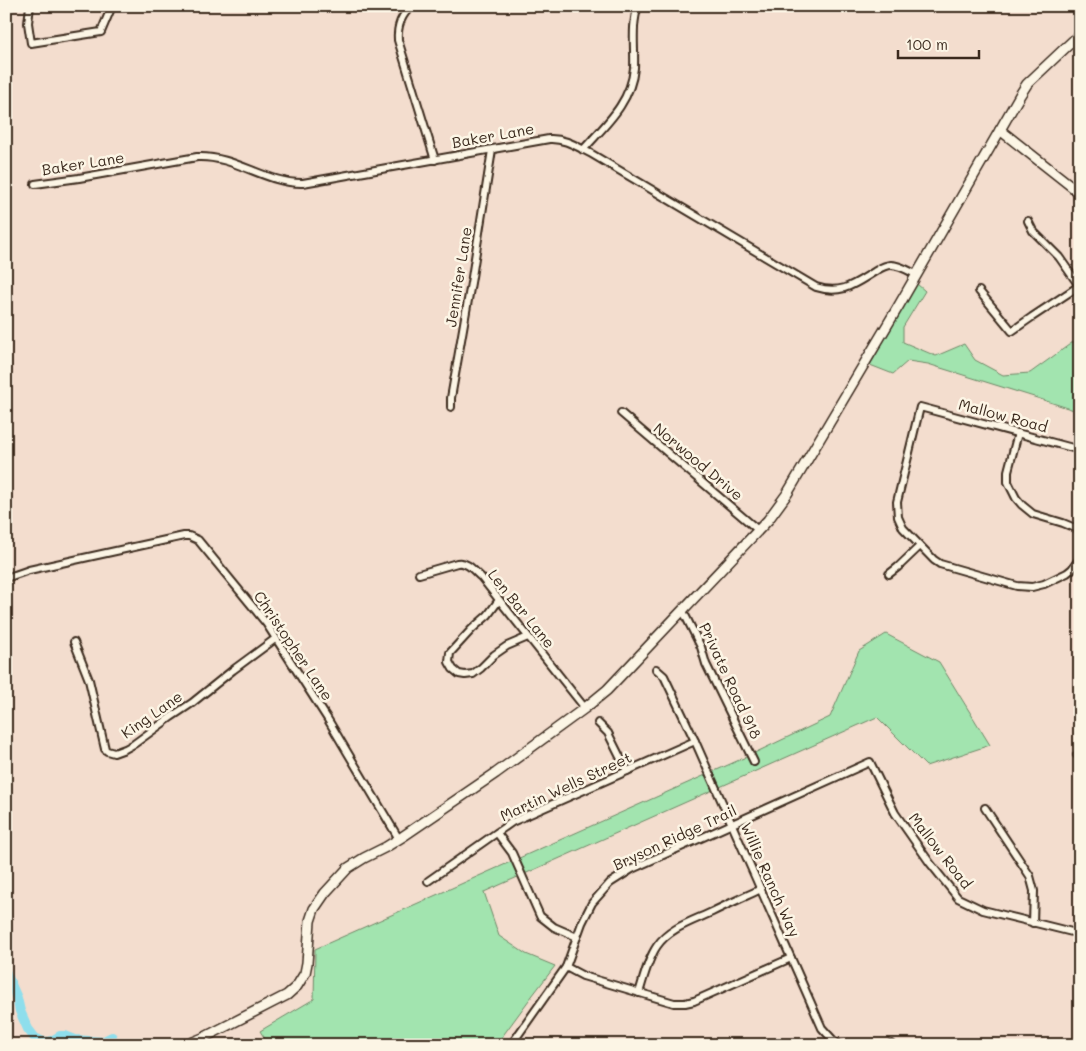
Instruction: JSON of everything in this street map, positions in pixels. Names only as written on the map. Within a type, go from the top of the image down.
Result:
[{"type":"street","points":[[30,6],[28,23],[31,43],[101,32],[112,6]]},
{"type":"street","points":[[412,6],[400,21],[398,40],[435,160]]},
{"type":"street","points":[[583,150],[619,109],[629,89],[634,67],[633,52],[637,8]]},
{"type":"street","points":[[186,1045],[294,990],[305,973],[310,921],[314,909],[341,874],[364,858],[398,839],[496,773],[586,708],[607,690],[768,520],[787,494],[917,275],[1027,84],[1080,34]]},
{"type":"street","points":[[1000,130],[1080,193]]},
{"type":"street","name":"Baker Lane","points":[[34,184],[197,157],[218,158],[268,177],[293,183],[553,139],[567,141],[583,150],[816,287],[831,290],[846,288],[882,267],[891,265],[917,275]]},
{"type":"street","name":"Jennifer Lane","points":[[451,408],[451,398],[492,150]]},
{"type":"street","points":[[979,291],[1012,331],[1080,287],[1059,257],[1033,232],[1028,220]]},
{"type":"street","name":"Mallow Road","points":[[920,546],[900,523],[896,510],[920,407],[1080,450]]},
{"type":"street","name":"Norwood Drive","points":[[621,414],[758,530]]},
{"type":"street","points":[[1018,433],[1008,471],[1008,482],[1016,498],[1033,514],[1080,530]]},
{"type":"street","name":"Christopher Lane","points":[[6,578],[28,570],[184,536],[194,537],[266,623],[327,718],[398,839]]},
{"type":"street","points":[[889,574],[920,546],[934,560],[948,567],[1024,588],[1038,586],[1067,573],[1080,558]]},
{"type":"street","name":"Len Bar Lane","points":[[419,574],[461,562],[466,564],[481,577],[586,708]]},
{"type":"street","points":[[499,600],[450,653],[449,662],[453,669],[459,674],[473,674],[507,646],[528,637]]},
{"type":"street","name":"Private Road 918","points":[[682,611],[701,647],[706,664],[754,762]]},
{"type":"street","name":"King Lane","points":[[74,642],[89,680],[105,749],[108,752],[114,753],[134,744],[192,703],[275,638]]},
{"type":"street","name":"Willie Ranch Way","points":[[656,669],[664,676],[695,741],[822,1028],[840,1045]]},
{"type":"street","points":[[598,723],[608,733],[627,771]]},
{"type":"street","name":"Martin Wells Street","points":[[428,881],[512,822],[695,741]]},
{"type":"street","name":"Mallow Road","points":[[870,762],[895,813],[930,863],[958,898],[983,910],[1080,934]]},
{"type":"street","name":"Bryson Ridge Trail","points":[[511,1045],[566,967],[582,922],[592,903],[610,883],[632,869],[870,762]]},
{"type":"street","points":[[985,808],[1030,876],[1034,891],[1033,923]]},
{"type":"street","points":[[498,833],[512,853],[540,916],[554,927],[578,937]]},
{"type":"street","points":[[639,993],[653,954],[666,935],[761,889]]},
{"type":"street","points":[[566,967],[583,976],[605,983],[674,1003],[685,1003],[694,1001],[791,958]]},
{"type":"green space","points":[[917,284],[925,291],[903,327],[903,342],[936,356],[964,344],[975,360],[1003,375],[1030,373],[1073,342],[1080,350],[1080,412],[928,364],[908,361],[893,374],[870,365]]},
{"type":"green space","points":[[886,634],[939,662],[990,745],[926,766],[877,717],[484,892],[499,936],[526,954],[555,966],[496,1045],[269,1045],[260,1031],[314,999],[315,949],[746,757],[830,717],[859,651]]},
{"type":"waterway","points":[[6,973],[28,1029],[35,1038],[43,1042],[50,1042],[60,1036],[65,1036],[75,1040],[102,1042],[112,1037]]}]
